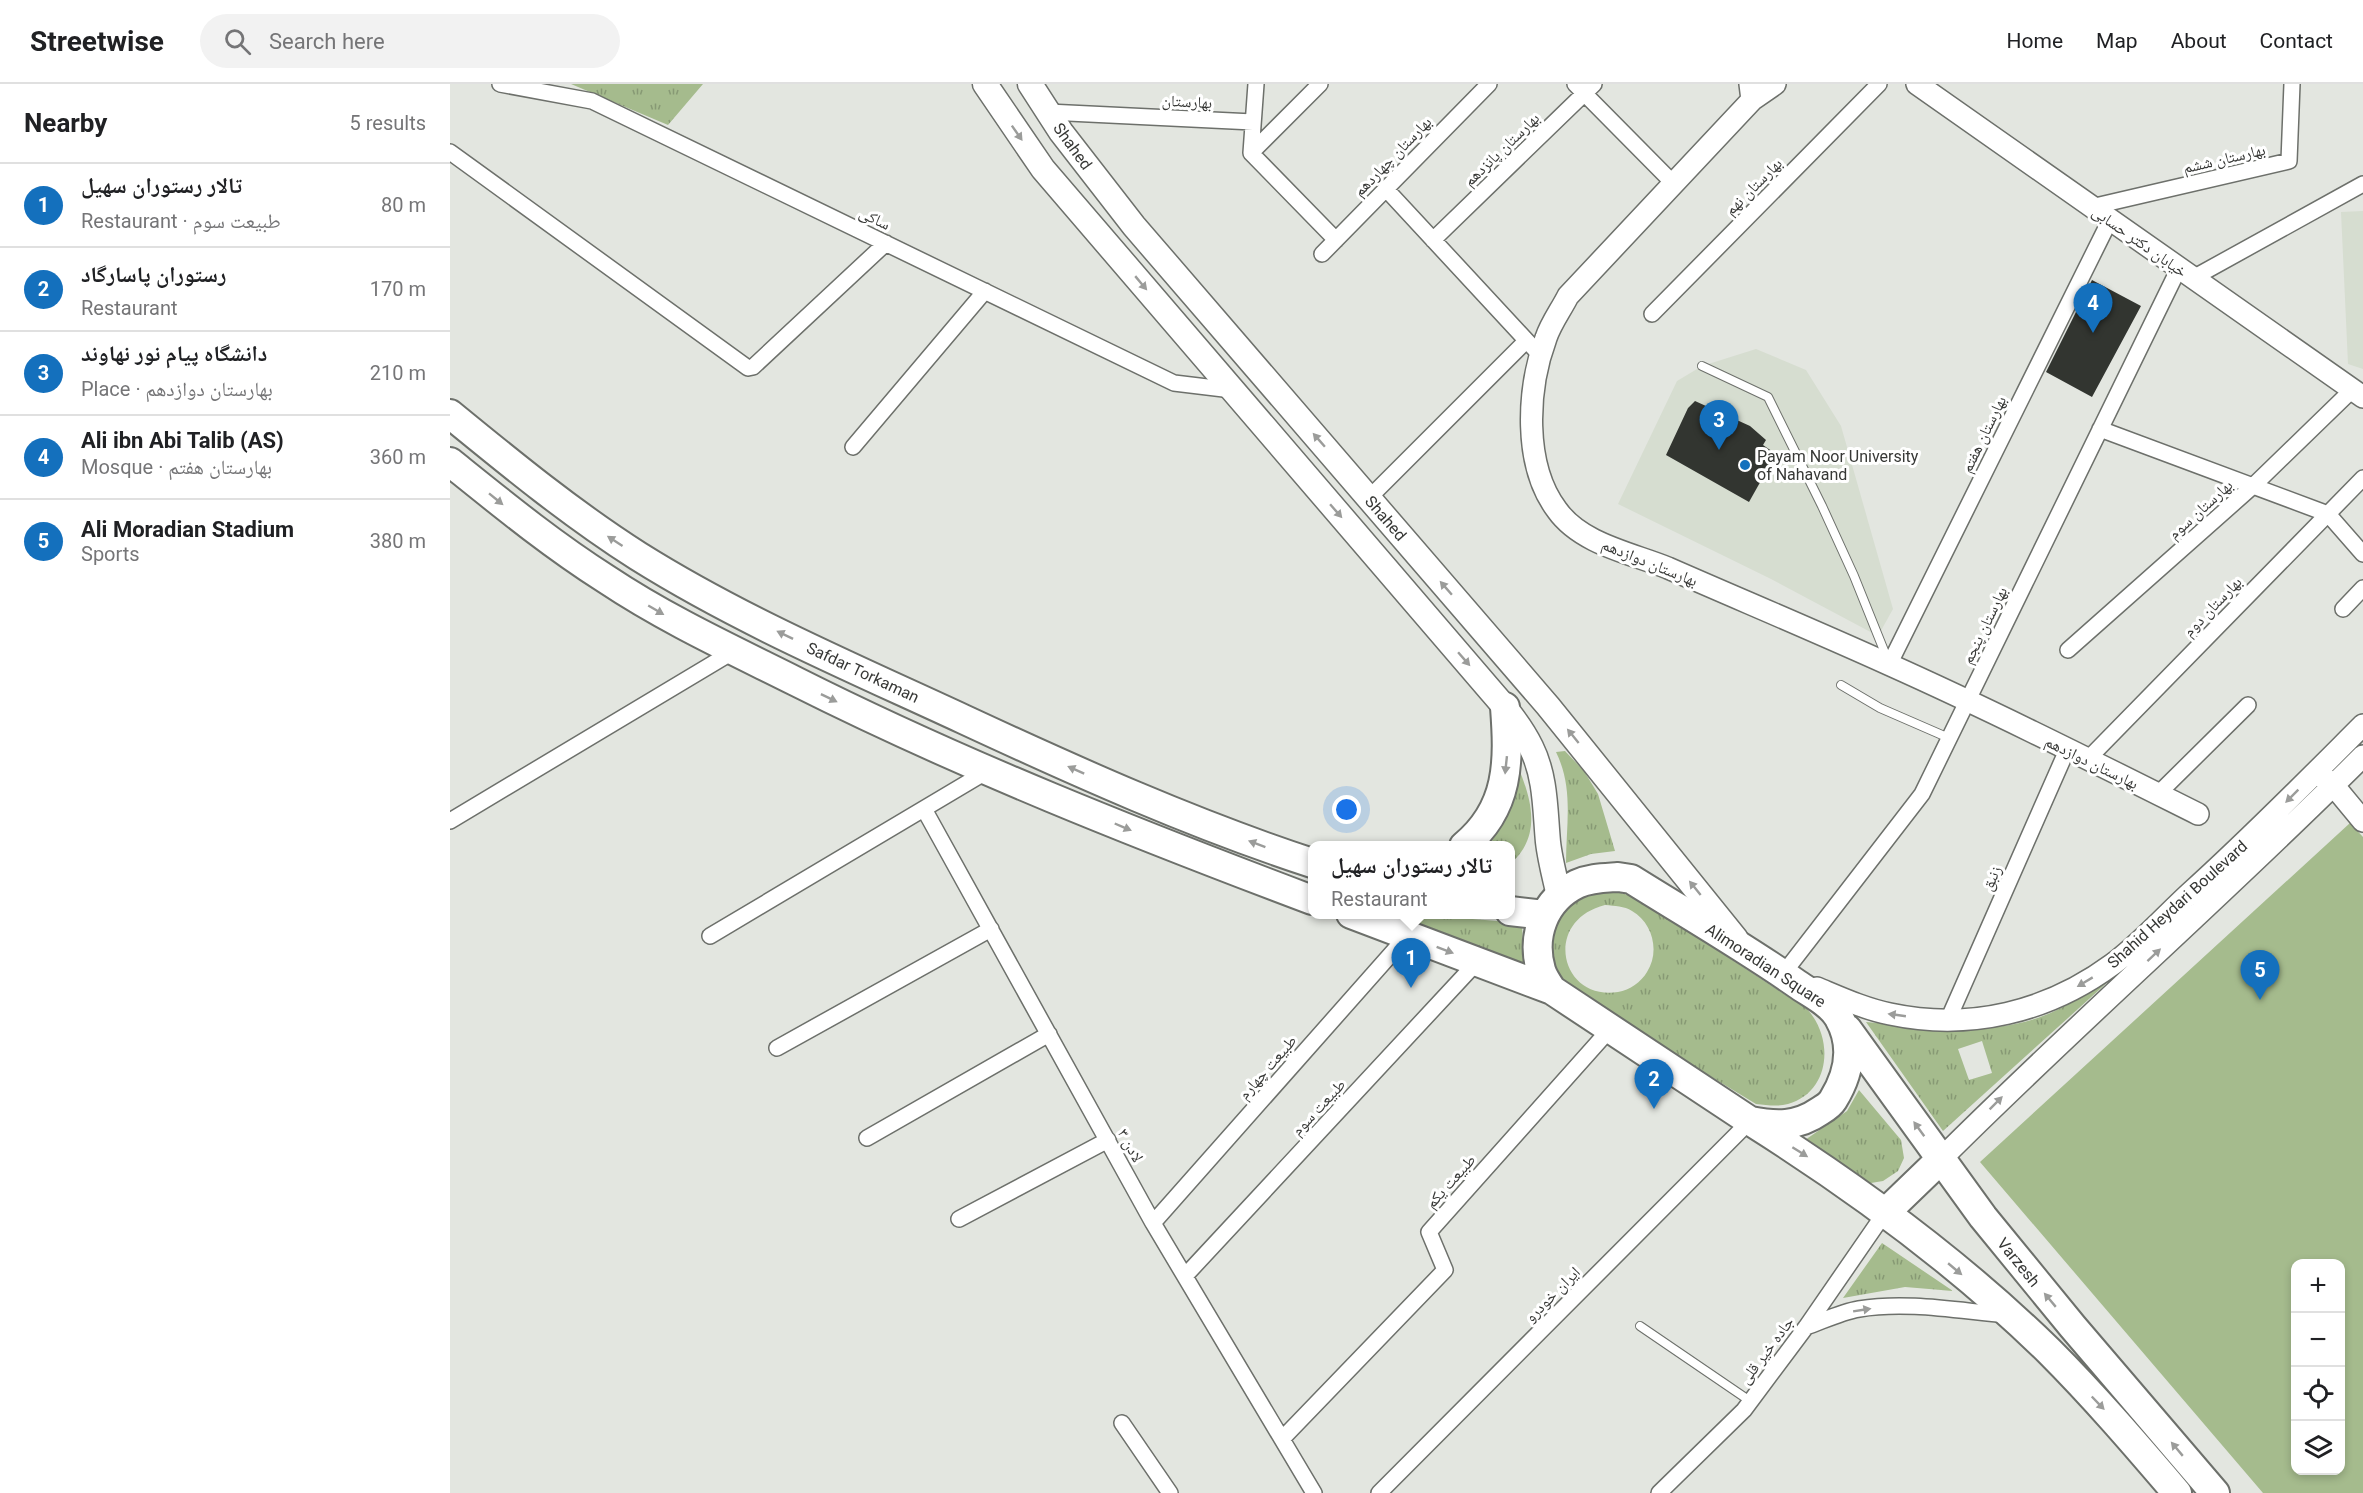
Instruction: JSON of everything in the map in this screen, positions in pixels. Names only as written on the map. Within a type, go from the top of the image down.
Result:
[{"type":"highway","name":"Safdar Torkaman","points":[[450,414],[593,526],[708,596],[857,670],[1088,776],[1308,862]]},
{"type":"highway","points":[[450,462],[541,534],[608,580],[683,626],[867,717],[1159,842],[1308,898]]},
{"type":"highway","points":[[1469,841],[1486,824],[1496,807],[1504,783],[1508,747],[1505,707]]},
{"type":"highway","name":"Alimoradian Square","points":[[1552,906],[1577,885],[1596,878],[1631,879],[1783,974],[1832,1008],[1840,1019],[1847,1040],[1849,1062],[1843,1084],[1831,1103],[1811,1118],[1790,1125],[1775,1126],[1750,1121],[1552,990]]},
{"type":"highway","points":[[1515,910],[1552,906]]},
{"type":"highway","points":[[1552,906],[1538,933],[1537,951],[1541,972],[1552,990]]},
{"type":"highway","points":[[1362,919],[1552,990]]},
{"type":"highway","name":"Varzesh","points":[[1840,1019],[1940,1160],[2027,1273],[2215,1493]]},
{"type":"highway","points":[[1750,1121],[1810,1159],[1884,1214],[2010,1316],[2049,1351],[2108,1413],[2177,1493]]},
{"type":"highway","points":[[1884,1214],[1940,1160]]},
{"type":"main road","name":"Shahed","points":[[986,84],[1043,169],[1505,707],[1532,747],[1540,772],[1546,806],[1552,906]]},
{"type":"main road","name":"Shahed","points":[[1030,84],[1096,179],[1134,226],[1548,706],[1745,950]]},
{"type":"street","name":"ساکی","points":[[500,84],[592,101],[1174,383],[1232,390]]},
{"type":"street","points":[[1256,84],[1251,153],[1336,240]]},
{"type":"street","points":[[1251,153],[1320,84]]},
{"type":"street","name":"بهارستان دوازدهم","points":[[1774,84],[1751,92],[1673,183],[1568,296],[1546,335],[1533,348],[1535,390],[1532,446],[1534,460],[1545,490],[1566,521],[1595,540],[1660,565],[1889,665],[2198,814]]},
{"type":"street","name":"بهارستان نهم","points":[[1652,314],[1879,84]]},
{"type":"street","name":"بهارستان ششم","points":[[2091,207],[2289,161],[2292,84]]},
{"type":"street","name":"خیابان دکتر حسابی","points":[[1923,85],[2091,207],[2358,394]]},
{"type":"street","name":"بهارستان چهاردهم","points":[[1322,254],[1481,87]]},
{"type":"street","points":[[1584,87],[1673,183]]},
{"type":"street","name":"بهارستان پانزدهم","points":[[1433,240],[1584,87]]},
{"type":"street","name":"بهارستان","points":[[1048,112],[1253,122]]},
{"type":"street","points":[[450,152],[748,369],[753,367],[886,243]]},
{"type":"street","points":[[2186,273],[2363,184]]},
{"type":"street","points":[[1369,498],[1533,348],[1386,189]]},
{"type":"street","name":"بهارستان هفتم","points":[[1889,665],[2110,219]]},
{"type":"street","name":"بهارستان پنجم","points":[[1783,974],[1922,794],[2100,429],[2186,273]]},
{"type":"street","points":[[853,447],[985,291]]},
{"type":"street","name":"بهارستان سوم","points":[[2068,650],[2358,394]]},
{"type":"street","points":[[2100,429],[2328,514],[2363,554]]},
{"type":"street","name":"بهارستان دوم","points":[[2087,760],[2363,478]]},
{"type":"street","points":[[2343,609],[2363,588]]},
{"type":"street","points":[[450,821],[734,651]]},
{"type":"street","points":[[2158,794],[2248,705]]},
{"type":"street","name":"Shahid Heydari Boulevard","points":[[1783,974],[1853,1003],[1890,1014],[1948,1020],[1972,1020],[2014,1013],[2083,984],[2107,968],[2250,838],[2363,725]]},
{"type":"street","name":"زنبق","points":[[1948,1020],[2067,750]]},
{"type":"street","name":"Shahid Heydari Boulevard","points":[[1940,1160],[2020,1080],[2334,786],[2363,756]]},
{"type":"street","points":[[710,936],[989,770]]},
{"type":"street","points":[[2317,771],[2334,786],[2363,820]]},
{"type":"street","name":"لادن ۳","points":[[924,808],[1153,1223],[1314,1493]]},
{"type":"street","points":[[777,1048],[991,928]]},
{"type":"street","name":"طبیعت چهارم","points":[[1153,1223],[1407,936]]},
{"type":"street","name":"طبیعت سوم","points":[[1185,1276],[1477,962]]},
{"type":"street","name":"طبیعت یکم","points":[[1282,1439],[1445,1270],[1428,1232],[1610,1029]]},
{"type":"street","points":[[867,1138],[1049,1035]]},
{"type":"street","name":"ایران خودرو","points":[[1379,1493],[1750,1121]]},
{"type":"street","points":[[959,1219],[1108,1140]]},
{"type":"street","name":"جاده خیر قلی","points":[[1659,1493],[1750,1401],[1806,1327],[1884,1214]]},
{"type":"street","points":[[1806,1327],[1858,1309],[1885,1307],[1924,1308],[2010,1316]]},
{"type":"street","points":[[1122,1423],[1170,1493]]},
{"type":"lane","points":[[1702,366],[1768,397],[1854,576],[1889,665]]},
{"type":"lane","points":[[1841,685],[1880,708],[1949,738]]},
{"type":"lane","points":[[1640,1326],[1750,1401]]},
{"type":"shaded area","points":[[2363,211],[2363,369],[2348,364],[2341,212]]},
{"type":"shaded area","name":"Payam Noor University of Nahavand","points":[[1756,349],[1806,370],[1841,426],[1893,609],[1878,636],[1771,579],[1618,504],[1677,381],[1702,366]]},
{"type":"green space","points":[[571,84],[703,84],[668,125]]},
{"type":"green space","points":[[1565,751],[1584,771],[1598,794],[1615,851],[1591,854],[1566,863],[1567,793],[1562,766],[1556,752]]},
{"type":"green space","points":[[1518,767],[1527,792],[1531,818],[1527,842],[1515,858],[1515,841],[1492,841],[1504,820]]},
{"type":"green space","points":[[2350,823],[2363,837],[2363,1493],[2263,1493],[1980,1162]]},
{"type":"green space","points":[[1608,889],[1647,904],[1807,1009],[1816,1021],[1824,1049],[1824,1063],[1813,1088],[1802,1098],[1788,1104],[1776,1106],[1756,1104],[1575,994],[1560,980],[1554,970],[1551,952],[1554,932],[1561,915],[1577,898]],"holes":[[[1605,905],[1626,908],[1639,916],[1649,930],[1654,947],[1651,964],[1645,976],[1631,987],[1618,992],[1598,992],[1583,984],[1572,973],[1566,958],[1566,942],[1572,927],[1585,914]]]},
{"type":"green space","points":[[1404,919],[1472,919],[1522,923],[1524,967]]},
{"type":"green space","points":[[2120,971],[1943,1131],[1866,1022],[1965,1029],[2014,1024],[2038,1018],[2061,1008]],"holes":[[[1982,1041],[1992,1073],[1969,1080],[1958,1049]]]},
{"type":"green space","points":[[1859,1090],[1901,1140],[1904,1158],[1898,1171],[1883,1181],[1871,1183],[1858,1181],[1805,1140],[1847,1111]]},
{"type":"green space","points":[[1882,1243],[1953,1291],[1905,1287],[1843,1298]]},
{"type":"building","points":[[2092,280],[2141,306],[2092,397],[2046,372]]},
{"type":"building","points":[[1695,401],[1750,426],[1766,440],[1763,445],[1776,454],[1749,502],[1666,455],[1688,408]]},
{"type":"place","name":"Ali ibn Abi Talib (AS)","points":[[2093,333]]},
{"type":"place","name":"دانشگاه پیام نور نهاوند","points":[[1719,450]]},
{"type":"place","name":"Payam Noor University of Nahavand","points":[[1745,465]]},
{"type":"place","name":"تالار رستوران سهیل","points":[[1411,988]]},
{"type":"place","name":"Ali Moradian Stadium","points":[[2260,1000]]},
{"type":"place","name":"رستوران پاسارگاد","points":[[1654,1109]]}]
